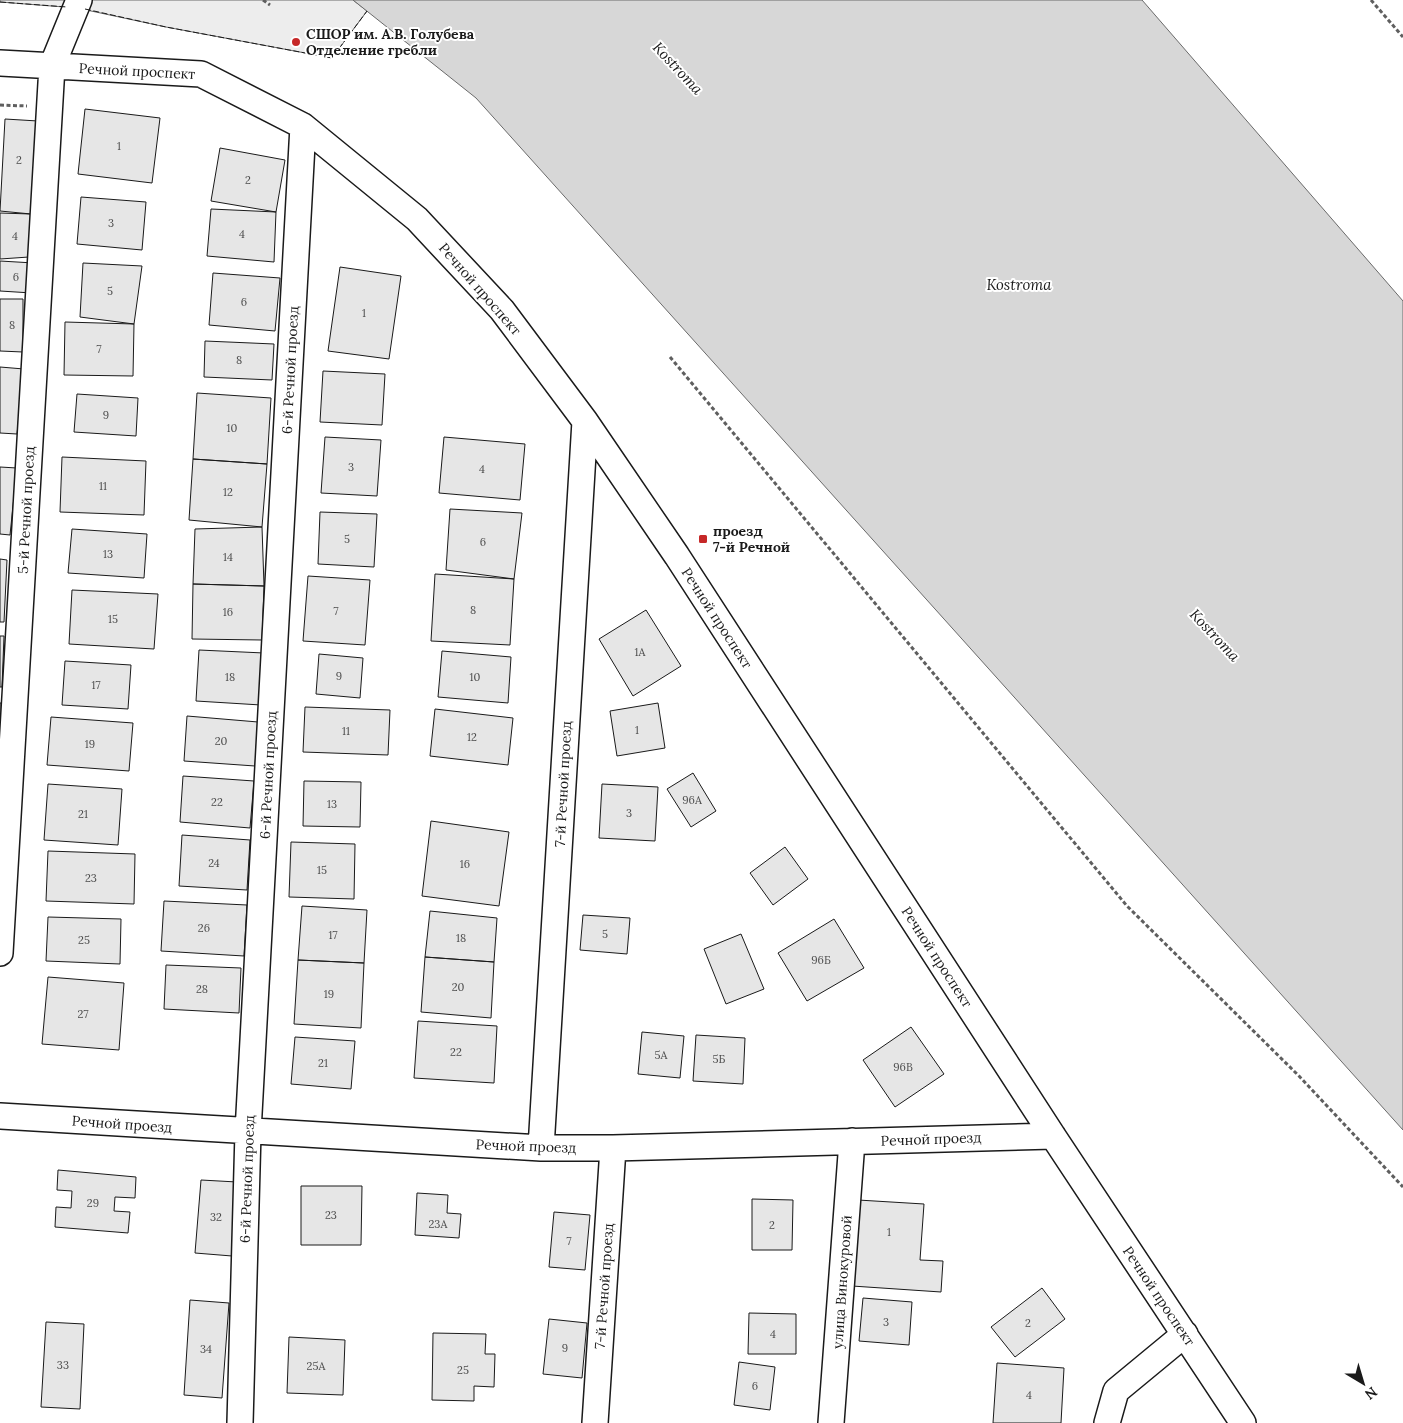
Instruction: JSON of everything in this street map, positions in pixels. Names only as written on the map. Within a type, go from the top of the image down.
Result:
[{"type":"street","name":"5-й Речной проезд","points":[[0,953],[52,66],[79,0]]},
{"type":"street","name":"Речной проспект","points":[[0,63],[201,74],[303,126],[417,219],[502,310],[585,421],[682,564],[1053,1136],[1244,1423]]},
{"type":"street","name":"6-й Речной проезд","points":[[240,1423],[248,1132],[303,126]]},
{"type":"street","name":"7-й Речной проезд","points":[[541,1148],[585,421]]},
{"type":"street","name":"Речной проезд","points":[[0,1116],[541,1148],[614,1148],[1053,1136]]},
{"type":"street","name":"улица Винокуровой","points":[[831,1423],[852,1141]]},
{"type":"street","name":"7-й Речной проезд","points":[[595,1423],[614,1148]]},
{"type":"street","points":[[1108,1423],[1116,1391],[1185,1334]]},
{"type":"path","points":[[263,0],[270,5]]},
{"type":"path","points":[[1371,0],[1403,37]]},
{"type":"path","points":[[670,357],[1127,906],[1299,1076],[1403,1186]]},
{"type":"shaded area","name":"СШОР им. А.В. Голубева Отделение гребли","points":[[0,0],[353,0],[367,11],[332,58],[166,27],[77,8],[0,2]]},
{"type":"water","name":"Kostroma","points":[[353,0],[1142,0],[1403,301],[1403,1130],[476,98]]},
{"type":"building","points":[[85,109],[160,118],[152,183],[78,174]]},
{"type":"building","points":[[5,119],[38,121],[31,214],[0,211]]},
{"type":"building","points":[[220,148],[285,160],[276,212],[211,201]]},
{"type":"building","points":[[81,197],[146,202],[142,250],[77,244]]},
{"type":"building","points":[[211,209],[276,212],[274,262],[207,256]]},
{"type":"building","points":[[0,213],[31,214],[29,257],[0,259]]},
{"type":"building","points":[[0,261],[34,263],[32,293],[0,291]]},
{"type":"building","points":[[83,263],[142,266],[134,324],[80,317]]},
{"type":"building","points":[[340,267],[401,276],[389,359],[328,351]]},
{"type":"building","points":[[213,273],[280,278],[275,331],[209,325]]},
{"type":"building","points":[[0,299],[23,299],[23,352],[0,351]]},
{"type":"building","points":[[65,322],[134,324],[133,376],[64,375]]},
{"type":"building","points":[[205,341],[274,344],[272,380],[204,377]]},
{"type":"building","points":[[0,367],[24,369],[17,434],[0,433]]},
{"type":"building","points":[[323,371],[385,374],[382,425],[320,422]]},
{"type":"building","points":[[197,393],[271,398],[267,464],[193,459]]},
{"type":"building","points":[[77,394],[138,398],[136,436],[74,432]]},
{"type":"building","points":[[325,437],[381,440],[377,496],[321,493]]},
{"type":"building","points":[[444,437],[525,444],[520,500],[439,493]]},
{"type":"building","points":[[62,457],[146,461],[144,515],[60,512]]},
{"type":"building","points":[[193,459],[267,464],[262,527],[189,520]]},
{"type":"building","points":[[0,467],[17,468],[10,535],[0,534]]},
{"type":"building","points":[[450,509],[522,513],[514,579],[446,570]]},
{"type":"building","points":[[320,512],[377,514],[374,567],[318,564]]},
{"type":"building","points":[[262,527],[264,586],[193,584],[195,529]]},
{"type":"building","points":[[72,529],[147,534],[144,578],[68,573]]},
{"type":"building","points":[[0,559],[7,560],[4,622],[0,622]]},
{"type":"building","points":[[435,574],[514,579],[510,645],[431,641]]},
{"type":"building","points":[[308,576],[370,580],[365,645],[303,641]]},
{"type":"building","points":[[193,584],[264,586],[262,640],[192,639]]},
{"type":"building","points":[[72,590],[158,594],[154,649],[69,644]]},
{"type":"building","points":[[646,610],[681,666],[633,696],[599,639]]},
{"type":"building","points":[[0,636],[4,636],[2,687],[0,687]]},
{"type":"building","points":[[199,650],[264,653],[261,705],[196,701]]},
{"type":"building","points":[[442,651],[511,657],[508,703],[438,697]]},
{"type":"building","points":[[319,654],[363,658],[360,698],[316,694]]},
{"type":"building","points":[[65,661],[131,665],[128,709],[62,705]]},
{"type":"building","points":[[0,703],[5,703],[0,744]]},
{"type":"building","points":[[658,703],[665,748],[617,756],[610,711]]},
{"type":"building","points":[[305,707],[390,710],[388,755],[303,752]]},
{"type":"building","points":[[435,709],[513,718],[508,765],[430,756]]},
{"type":"building","points":[[187,716],[258,722],[255,766],[184,761]]},
{"type":"building","points":[[51,717],[133,723],[129,771],[47,765]]},
{"type":"building","points":[[693,773],[716,811],[691,827],[667,789]]},
{"type":"building","points":[[183,776],[254,781],[250,828],[180,822]]},
{"type":"building","points":[[304,781],[361,782],[360,827],[303,826]]},
{"type":"building","points":[[48,784],[122,789],[118,845],[44,840]]},
{"type":"building","points":[[602,784],[658,787],[655,841],[599,838]]},
{"type":"building","points":[[431,821],[509,832],[499,906],[422,896]]},
{"type":"building","points":[[182,835],[250,840],[247,890],[179,886]]},
{"type":"building","points":[[291,842],[355,844],[354,899],[289,897]]},
{"type":"building","points":[[785,847],[808,879],[773,905],[750,873]]},
{"type":"building","points":[[48,851],[135,854],[134,904],[46,901]]},
{"type":"building","points":[[164,901],[247,905],[244,956],[161,951]]},
{"type":"building","points":[[302,906],[367,910],[364,963],[298,960]]},
{"type":"building","points":[[430,911],[497,918],[494,962],[425,957]]},
{"type":"building","points":[[583,915],[630,918],[627,954],[580,950]]},
{"type":"building","points":[[48,917],[121,919],[120,964],[46,961]]},
{"type":"building","points":[[834,919],[864,968],[807,1001],[778,953]]},
{"type":"building","points":[[741,934],[764,989],[726,1004],[704,949]]},
{"type":"building","points":[[425,957],[494,962],[491,1018],[421,1012]]},
{"type":"building","points":[[298,960],[364,963],[361,1028],[294,1024]]},
{"type":"building","points":[[166,965],[241,968],[239,1013],[164,1009]]},
{"type":"building","points":[[48,977],[124,983],[119,1050],[42,1044]]},
{"type":"building","points":[[418,1021],[497,1026],[494,1083],[414,1078]]},
{"type":"building","points":[[911,1027],[944,1074],[895,1107],[863,1060]]},
{"type":"building","points":[[642,1032],[684,1036],[680,1078],[638,1074]]},
{"type":"building","points":[[696,1035],[745,1038],[743,1084],[693,1081]]},
{"type":"building","points":[[295,1037],[355,1041],[351,1089],[291,1084]]},
{"type":"building","points":[[58,1170],[136,1177],[135,1198],[115,1197],[114,1211],[130,1212],[128,1233],[55,1227],[56,1207],[71,1208],[72,1191],[57,1190]]},
{"type":"building","points":[[201,1180],[237,1182],[232,1256],[195,1253]]},
{"type":"building","points":[[301,1186],[362,1186],[361,1245],[301,1245]]},
{"type":"building","points":[[417,1193],[448,1195],[447,1213],[461,1214],[459,1238],[415,1235]]},
{"type":"building","points":[[752,1199],[793,1200],[792,1250],[752,1250]]},
{"type":"building","points":[[858,1200],[924,1204],[920,1260],[943,1261],[941,1292],[852,1286]]},
{"type":"building","points":[[554,1212],[590,1215],[585,1270],[549,1267]]},
{"type":"building","points":[[1042,1288],[1065,1319],[1015,1357],[991,1327]]},
{"type":"building","points":[[863,1298],[912,1302],[909,1345],[859,1341]]},
{"type":"building","points":[[190,1300],[229,1303],[222,1398],[184,1395]]},
{"type":"building","points":[[749,1313],[796,1314],[796,1354],[748,1354]]},
{"type":"building","points":[[549,1319],[587,1323],[582,1378],[543,1374]]},
{"type":"building","points":[[46,1322],[84,1324],[80,1409],[41,1407]]},
{"type":"building","points":[[433,1333],[486,1334],[485,1354],[495,1354],[494,1387],[474,1386],[474,1401],[432,1400]]},
{"type":"building","points":[[289,1337],[345,1340],[343,1395],[287,1393]]},
{"type":"building","points":[[739,1362],[775,1367],[770,1410],[734,1405]]},
{"type":"building","points":[[997,1363],[1064,1368],[1061,1423],[993,1423]]},
{"type":"fence","points":[[0,2],[67,7]]},
{"type":"fence","points":[[85,9],[166,27],[332,58],[367,11]]},
{"type":"place","name":"СШОР им. А.В. Голубева Отделение гребли","points":[[296,42]]},
{"type":"place","name":"проезд 7-й Речной","points":[[703,539]]}]
